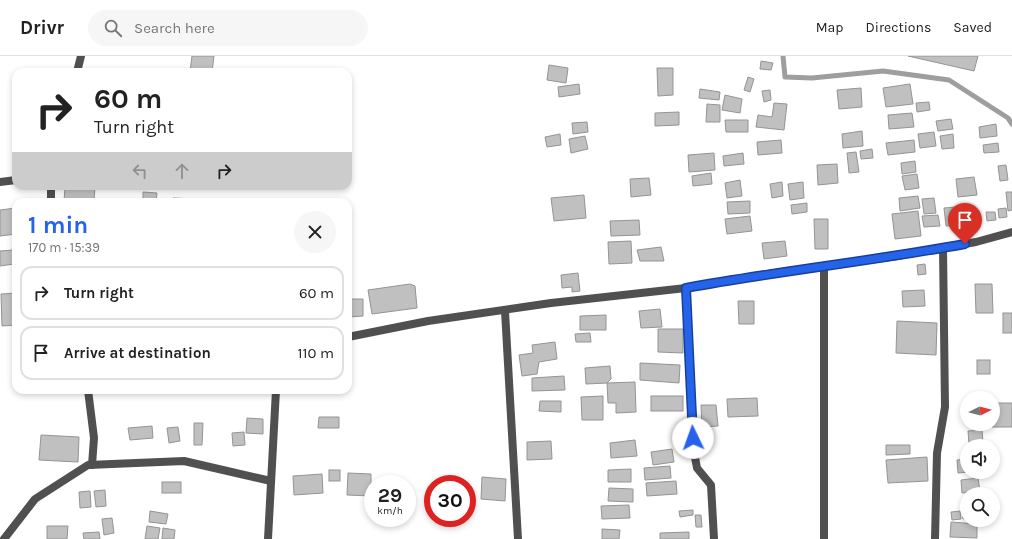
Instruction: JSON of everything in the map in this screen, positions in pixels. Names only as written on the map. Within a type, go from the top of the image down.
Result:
[{"type":"street","points":[[78,68],[80,56]]},
{"type":"street","points":[[0,182],[12,180]]},
{"type":"street","points":[[352,336],[428,321],[506,311],[559,302],[686,288],[761,275],[824,268],[976,242],[1012,232]]},
{"type":"street","points":[[935,539],[937,453],[945,407],[942,248]]},
{"type":"street","points":[[824,268],[824,539]]},
{"type":"street","points":[[686,288],[694,452],[697,468],[711,485],[714,539]]},
{"type":"street","points":[[506,311],[518,539]]},
{"type":"street","points":[[88,394],[94,438],[92,465]]},
{"type":"street","points":[[268,539],[276,394]]},
{"type":"street","points":[[4,539],[35,499],[88,465],[184,461],[271,481]]},
{"type":"building","points":[[192,56],[214,56],[212,68],[190,68]]},
{"type":"building","points":[[908,56],[978,56],[974,71]]},
{"type":"building","points":[[761,61],[773,63],[771,70],[760,69]]},
{"type":"building","points":[[549,65],[568,68],[566,83],[547,80]]},
{"type":"building","points":[[657,68],[673,68],[673,95],[658,96]]},
{"type":"building","points":[[748,77],[754,79],[750,92],[744,90]]},
{"type":"building","points":[[579,84],[580,94],[559,97],[558,87]]},
{"type":"building","points":[[910,84],[913,104],[886,107],[883,88]]},
{"type":"building","points":[[861,88],[862,107],[839,109],[837,90]]},
{"type":"building","points":[[700,89],[720,92],[719,100],[699,98]]},
{"type":"building","points":[[770,90],[771,100],[764,102],[762,91]]},
{"type":"building","points":[[725,95],[742,99],[740,113],[722,110]]},
{"type":"building","points":[[929,102],[930,110],[917,112],[916,103]]},
{"type":"building","points":[[774,103],[787,104],[784,130],[756,127],[758,115],[772,117]]},
{"type":"building","points":[[707,104],[720,105],[720,122],[706,122]]},
{"type":"building","points":[[679,112],[679,125],[655,126],[655,113]]},
{"type":"building","points":[[912,113],[914,127],[889,129],[888,115]]},
{"type":"building","points":[[951,119],[953,129],[938,131],[936,121]]},
{"type":"building","points":[[725,120],[748,120],[748,132],[726,132]]},
{"type":"building","points":[[587,122],[588,132],[573,134],[572,123]]},
{"type":"building","points":[[996,124],[997,136],[980,138],[979,127]]},
{"type":"building","points":[[862,131],[863,146],[843,148],[842,134]]},
{"type":"building","points":[[934,132],[936,146],[920,148],[918,134]]},
{"type":"building","points":[[560,134],[561,145],[547,147],[545,137]]},
{"type":"building","points":[[953,134],[954,148],[942,149],[940,136]]},
{"type":"building","points":[[585,136],[588,149],[571,153],[569,139]]},
{"type":"building","points":[[781,140],[782,153],[758,155],[757,142]]},
{"type":"building","points":[[914,140],[915,152],[888,155],[886,143]]},
{"type":"building","points":[[998,143],[999,152],[984,153],[983,145]]},
{"type":"building","points":[[872,149],[873,158],[861,159],[860,151]]},
{"type":"building","points":[[856,152],[859,172],[849,173],[847,153]]},
{"type":"building","points":[[714,153],[715,170],[689,172],[688,155]]},
{"type":"building","points":[[743,153],[744,164],[724,166],[723,156]]},
{"type":"building","points":[[915,161],[916,172],[902,174],[901,163]]},
{"type":"building","points":[[837,164],[838,183],[818,185],[817,165]]},
{"type":"building","points":[[1006,165],[1008,180],[1000,181],[998,166]]},
{"type":"building","points":[[711,173],[712,184],[693,186],[692,176]]},
{"type":"building","points":[[917,174],[919,188],[905,190],[902,176]]},
{"type":"building","points":[[974,177],[977,195],[958,197],[956,179]]},
{"type":"building","points":[[649,178],[651,195],[631,197],[630,179]]},
{"type":"building","points":[[740,180],[742,196],[727,198],[725,183]]},
{"type":"building","points":[[782,182],[783,196],[772,198],[770,184]]},
{"type":"building","points":[[803,182],[804,198],[790,200],[788,184]]},
{"type":"building","points":[[65,190],[95,190],[94,198],[64,198]]},
{"type":"building","points":[[143,192],[157,193],[156,198],[143,198]]},
{"type":"building","points":[[1006,192],[1012,192],[1012,210],[1008,211]]},
{"type":"building","points":[[584,195],[586,218],[554,221],[551,198]]},
{"type":"building","points":[[918,196],[920,208],[900,211],[899,198]]},
{"type":"building","points":[[934,198],[936,213],[924,214],[922,199]]},
{"type":"building","points":[[750,201],[750,213],[728,214],[727,202]]},
{"type":"building","points":[[807,203],[807,212],[792,214],[791,205]]},
{"type":"building","points":[[956,207],[958,225],[946,226],[944,208]]},
{"type":"building","points":[[12,208],[12,234],[0,236],[0,210]]},
{"type":"building","points":[[1006,208],[1007,217],[999,218],[998,209]]},
{"type":"building","points":[[918,211],[921,236],[895,239],[892,214]]},
{"type":"building","points":[[986,212],[995,212],[996,220],[987,221]]},
{"type":"building","points":[[938,215],[940,226],[924,227],[922,216]]},
{"type":"building","points":[[750,216],[752,231],[727,234],[725,219]]},
{"type":"building","points":[[814,219],[828,219],[828,249],[815,249]]},
{"type":"building","points":[[639,220],[640,235],[611,236],[610,221]]},
{"type":"building","points":[[631,241],[632,263],[609,264],[608,242]]},
{"type":"building","points":[[785,241],[787,256],[764,259],[762,243]]},
{"type":"building","points":[[661,247],[664,261],[640,261],[637,250]]},
{"type":"building","points":[[12,250],[12,264],[0,266],[0,251]]},
{"type":"building","points":[[925,264],[926,274],[918,275],[917,265]]},
{"type":"building","points":[[578,273],[580,291],[572,292],[572,287],[562,288],[561,275]]},
{"type":"building","points":[[410,284],[415,286],[417,308],[372,314],[368,290]]},
{"type":"building","points":[[975,284],[992,284],[993,313],[976,313]]},
{"type":"building","points":[[924,290],[925,306],[903,307],[902,291]]},
{"type":"building","points":[[12,293],[12,325],[2,326],[1,294]]},
{"type":"building","points":[[352,299],[363,299],[363,316],[352,317]]},
{"type":"building","points":[[738,301],[754,301],[754,324],[739,324]]},
{"type":"building","points":[[660,309],[662,327],[641,328],[639,311]]},
{"type":"building","points":[[1003,313],[1012,313],[1012,333],[1003,333]]},
{"type":"building","points":[[606,315],[606,330],[580,330],[580,316]]},
{"type":"building","points":[[897,321],[937,323],[936,355],[896,353]]},
{"type":"building","points":[[658,329],[683,329],[683,353],[658,352]]},
{"type":"building","points":[[590,333],[591,342],[576,342],[575,334]]},
{"type":"building","points":[[555,342],[557,359],[539,362],[537,374],[522,376],[519,355],[533,353],[532,345]]},
{"type":"building","points":[[977,360],[990,360],[990,374],[977,374]]},
{"type":"building","points":[[640,363],[680,365],[679,383],[640,380]]},
{"type":"building","points":[[610,366],[611,379],[607,383],[586,384],[585,368]]},
{"type":"building","points":[[564,376],[565,390],[532,391],[532,378]]},
{"type":"building","points":[[635,382],[636,412],[616,413],[616,403],[608,403],[607,383]]},
{"type":"building","points":[[603,396],[603,420],[582,420],[581,397]]},
{"type":"building","points":[[651,396],[683,396],[683,411],[651,411]]},
{"type":"building","points":[[757,398],[758,416],[728,417],[727,399]]},
{"type":"building","points":[[540,401],[561,401],[561,412],[539,411]]},
{"type":"building","points":[[1000,403],[1012,403],[1012,427],[1000,427]]},
{"type":"building","points":[[701,405],[716,405],[718,426],[702,427]]},
{"type":"building","points":[[319,417],[339,417],[339,428],[318,428]]},
{"type":"building","points":[[247,418],[263,419],[263,434],[246,433]]},
{"type":"building","points":[[194,423],[203,423],[202,445],[194,445]]},
{"type":"building","points":[[152,426],[153,438],[130,440],[128,428]]},
{"type":"building","points":[[178,427],[180,441],[169,443],[167,428]]},
{"type":"building","points":[[968,431],[982,431],[983,439],[969,439]]},
{"type":"building","points":[[244,432],[245,445],[233,446],[232,433]]},
{"type":"building","points":[[41,435],[79,437],[78,462],[39,460]]},
{"type":"building","points":[[635,440],[637,456],[611,458],[610,443]]},
{"type":"building","points":[[551,441],[552,459],[527,460],[527,442]]},
{"type":"building","points":[[886,445],[910,445],[910,454],[886,455]]},
{"type":"building","points":[[672,449],[674,462],[653,465],[651,452]]},
{"type":"building","points":[[927,457],[928,481],[888,483],[886,460]]},
{"type":"building","points":[[957,460],[960,460],[960,473],[958,473]]},
{"type":"building","points":[[670,466],[671,478],[645,480],[644,468]]},
{"type":"building","points":[[631,469],[631,482],[608,482],[608,470]]},
{"type":"building","points":[[329,470],[340,470],[340,481],[329,481]]},
{"type":"building","points":[[348,473],[371,474],[364,475],[364,496],[347,495]]},
{"type":"building","points":[[322,474],[323,493],[294,495],[293,476]]},
{"type":"building","points":[[482,477],[506,479],[505,501],[481,499]]},
{"type":"building","points":[[978,479],[979,487],[962,487],[961,480]]},
{"type":"building","points":[[676,481],[677,494],[647,496],[646,483]]},
{"type":"building","points":[[162,482],[181,482],[181,493],[162,493]]},
{"type":"building","points":[[609,488],[633,489],[633,502],[608,501]]},
{"type":"building","points":[[105,490],[106,506],[96,507],[94,491]]},
{"type":"building","points":[[90,491],[91,507],[80,508],[79,492]]},
{"type":"building","points":[[629,505],[630,518],[602,519],[601,506]]},
{"type":"building","points":[[693,510],[693,515],[680,517],[679,511]]},
{"type":"building","points":[[150,511],[168,514],[166,524],[149,522]]},
{"type":"building","points":[[960,511],[960,519],[952,520],[951,512]]},
{"type":"building","points":[[695,515],[701,515],[702,527],[696,527]]},
{"type":"building","points":[[112,518],[114,533],[104,535],[102,519]]},
{"type":"building","points":[[951,522],[960,523],[960,527],[977,527],[977,538],[950,537]]},
{"type":"building","points":[[47,526],[68,526],[67,539],[47,539]]},
{"type":"building","points":[[147,526],[160,528],[158,539],[145,539]]},
{"type":"building","points":[[163,528],[175,530],[174,539],[162,539]]},
{"type":"building","points":[[602,529],[620,530],[619,539],[602,539]]},
{"type":"building","points":[[99,532],[100,539],[84,539],[83,533]]},
{"type":"building","points":[[689,532],[689,539],[660,539],[660,533]]},
{"type":"waterway","points":[[783,56],[785,77],[812,78],[883,71],[949,80],[1008,118],[1012,124]]},
{"type":"route","points":[[693,438],[686,288],[761,275],[824,268],[965,244]]}]
